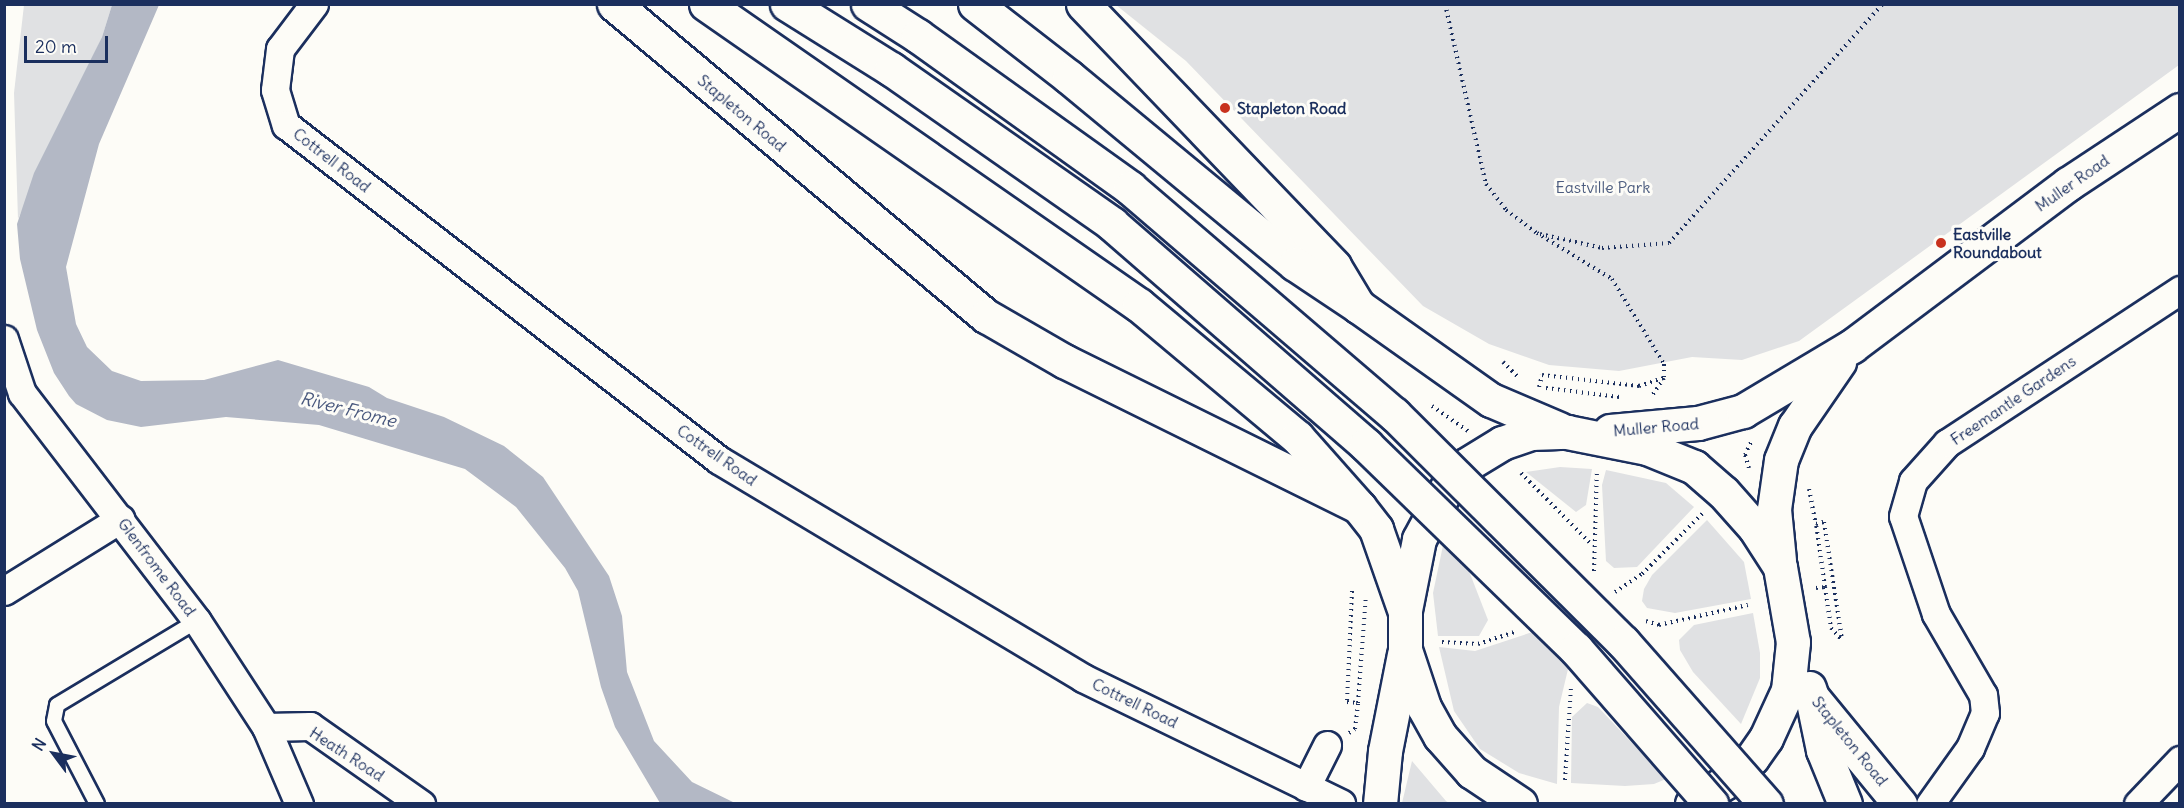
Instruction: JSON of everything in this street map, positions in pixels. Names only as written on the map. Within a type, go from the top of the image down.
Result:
[{"type":"main road","name":"Stapleton Road","points":[[614,4],[986,316],[1064,361],[1359,507],[1376,529],[1405,610]]},
{"type":"main road","points":[[634,4],[650,35]]},
{"type":"main road","points":[[706,4],[1139,304],[1297,437],[1359,507]]},
{"type":"main road","points":[[787,4],[891,69],[1129,239],[1374,453],[1576,650],[1711,804]]},
{"type":"main road","points":[[868,4],[918,36],[1130,188],[1394,414],[1623,642],[1766,804]]},
{"type":"main road","points":[[975,4],[1069,76],[1295,264],[1491,400],[1576,433],[1675,456],[1695,467],[1723,492],[1755,528],[1780,567],[1793,642],[1788,690],[1766,738],[1752,758],[1727,781],[1692,804]]},
{"type":"main road","points":[[1083,4],[1334,266],[1358,306]]},
{"type":"main road","name":"Muller Road","points":[[1576,433],[1721,419],[1743,411],[1852,346],[2068,184],[2180,110]]},
{"type":"main road","name":"Muller Road","points":[[1780,567],[1774,509],[1781,460],[1795,426],[1820,384],[1852,346]]},
{"type":"main road","points":[[1380,804],[1385,751],[1405,650],[1405,610],[1419,539],[1450,482],[1467,465],[1502,443],[1531,433],[1576,433]]},
{"type":"main road","name":"Stapleton Road","points":[[1793,642],[1812,697],[1900,804]]},
{"type":"main road","points":[[1405,650],[1424,707],[1440,736],[1472,772],[1520,804]]},
{"type":"main road","points":[[1812,697],[1823,750],[1845,804]]},
{"type":"street","name":"Cottrell Road","points":[[314,4],[280,49],[275,90],[286,125],[719,460],[1083,678],[1341,803]]},
{"type":"street","name":"Freemantle Gardens","points":[[1930,804],[1970,748],[1985,713],[1983,695],[1935,614],[1903,516],[1913,481],[1947,443],[2180,290]]},
{"type":"street","name":"Glenfrome Road","points":[[4,339],[22,393],[197,621],[266,727],[299,804]]},
{"type":"street","points":[[4,591],[120,519]]},
{"type":"street","name":"Heath Road","points":[[266,727],[309,726],[421,804]]},
{"type":"street","points":[[1306,787],[1327,745]]},
{"type":"street","points":[[2138,804],[2180,760]]},
{"type":"lane","points":[[97,804],[54,721],[57,705],[197,621]]},
{"type":"path","points":[[1445,4],[1486,184],[1506,210],[1536,233],[1612,279],[1664,364],[1664,378],[1650,400]]},
{"type":"path","points":[[1536,233],[1602,248],[1669,243],[1884,4]]},
{"type":"path","points":[[1503,362],[1523,382]]},
{"type":"path","points":[[1625,397],[1539,387],[1542,375],[1638,386],[1664,378]]},
{"type":"path","points":[[1439,410],[1468,431]]},
{"type":"path","points":[[1521,473],[1549,498],[1592,545]]},
{"type":"path","points":[[1809,490],[1831,628],[1842,639],[1824,522],[1816,524]]},
{"type":"path","points":[[1606,598],[1642,574],[1704,512]]},
{"type":"path","points":[[1816,588],[1825,587]]},
{"type":"path","points":[[1356,722],[1366,590]]},
{"type":"path","points":[[1352,591],[1347,702],[1358,703]]},
{"type":"green space","points":[[24,5],[112,5],[102,37],[18,219],[14,93]]},
{"type":"green space","name":"Eastville Park","points":[[1116,5],[2179,5],[2179,65],[1799,341],[1742,360],[1692,357],[1619,371],[1549,365],[1489,344],[1423,306],[1186,61]]},
{"type":"green space","points":[[1560,467],[1592,469],[1586,505],[1576,512],[1526,472]]},
{"type":"green space","points":[[1606,470],[1666,483],[1694,507],[1637,567],[1614,568],[1606,561],[1602,485]]},
{"type":"green space","points":[[1707,520],[1744,562],[1751,599],[1675,613],[1647,608],[1642,601],[1644,589],[1652,575]]},
{"type":"green space","points":[[1445,536],[1469,571],[1488,620],[1479,636],[1438,636],[1433,593]]},
{"type":"green space","points":[[1753,613],[1760,653],[1760,678],[1741,724],[1693,672],[1680,650],[1679,640],[1694,625]]},
{"type":"green space","points":[[1569,620],[1569,665],[1559,707],[1557,784],[1519,773],[1480,749],[1454,711],[1439,647],[1475,651]]},
{"type":"green space","points":[[1587,703],[1598,707],[1666,779],[1654,784],[1625,786],[1571,783],[1572,717]]},
{"type":"green space","points":[[1412,761],[1446,801],[1449,803],[1402,803]]},
{"type":"water","name":"River Frome","points":[[112,5],[159,5],[99,144],[66,267],[76,324],[87,347],[112,371],[141,381],[204,380],[278,360],[369,387],[387,398],[444,417],[504,446],[543,477],[609,576],[622,616],[627,672],[654,741],[692,782],[735,803],[660,803],[615,727],[601,687],[578,591],[565,568],[516,507],[465,469],[319,425],[226,417],[141,427],[107,420],[76,404],[69,396],[54,373],[37,330],[20,259],[17,224],[34,173],[102,37]]},
{"type":"place","name":"Stapleton Road","points":[[1225,108]]},
{"type":"place","name":"Eastville Roundabout","points":[[1941,243]]}]
